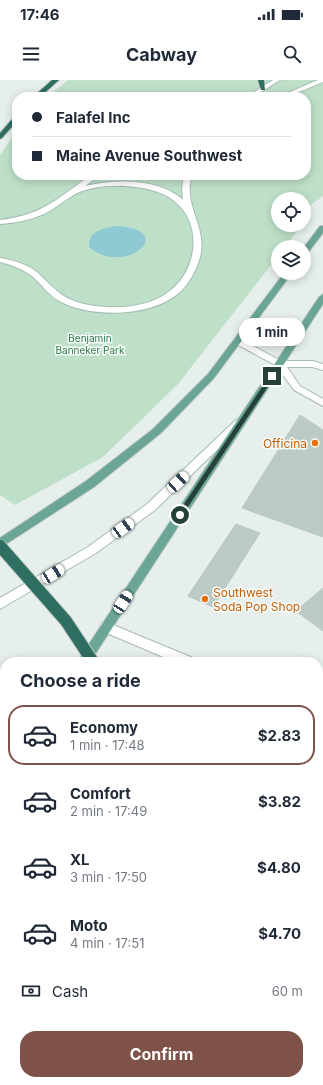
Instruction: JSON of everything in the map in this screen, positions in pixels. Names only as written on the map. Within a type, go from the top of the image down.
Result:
[{"type":"highway","points":[[42,92],[56,80]]},
{"type":"highway","points":[[261,80],[263,89]]},
{"type":"highway","points":[[0,137],[12,123]]},
{"type":"highway","points":[[0,545],[66,621],[91,657]]},
{"type":"main road","points":[[311,243],[323,228]]},
{"type":"main road","points":[[0,545],[84,488],[126,457],[157,431],[211,376],[283,280]]},
{"type":"main road","points":[[86,657],[323,297]]},
{"type":"street","points":[[258,92],[277,80]]},
{"type":"street","points":[[293,92],[323,80]]},
{"type":"street","points":[[0,222],[18,220],[42,212],[89,180]]},
{"type":"street","points":[[186,180],[185,194],[190,214]]},
{"type":"street","points":[[0,260],[21,266],[30,271],[55,294],[74,304],[98,309],[129,308],[157,302],[177,289],[191,272],[198,252],[199,242],[195,224],[184,205],[171,195],[142,185],[119,184],[85,188],[72,193]]},
{"type":"street","points":[[238,341],[280,364],[297,388],[323,403]]},
{"type":"street","points":[[280,364],[313,364],[323,366]]},
{"type":"street","points":[[0,604],[92,550],[151,507],[244,419]]},
{"type":"street","points":[[106,627],[176,657]]},
{"type":"green space","name":"Benjamin Banneker Park","points":[[68,80],[323,80],[323,196],[311,205],[311,192],[271,192],[271,232],[297,232],[291,240],[271,240],[271,265],[178,384],[103,457],[15,505],[0,495],[0,155],[12,138],[12,180],[311,180],[311,92],[53,92]]},
{"type":"water","points":[[116,226],[134,229],[144,235],[145,242],[140,249],[131,255],[119,257],[104,256],[90,248],[90,238],[93,235],[106,228]]},
{"type":"building","points":[[300,415],[323,430],[323,537],[242,508]]},
{"type":"building","points":[[236,524],[260,533],[213,607],[188,596]]},
{"type":"building","points":[[323,588],[323,631],[296,611]]},
{"type":"place","name":"Officina","points":[[315,443]]},
{"type":"place","name":"Southwest Soda Pop Shop","points":[[205,599]]},
{"type":"route","points":[[180,515],[272,376]]}]
